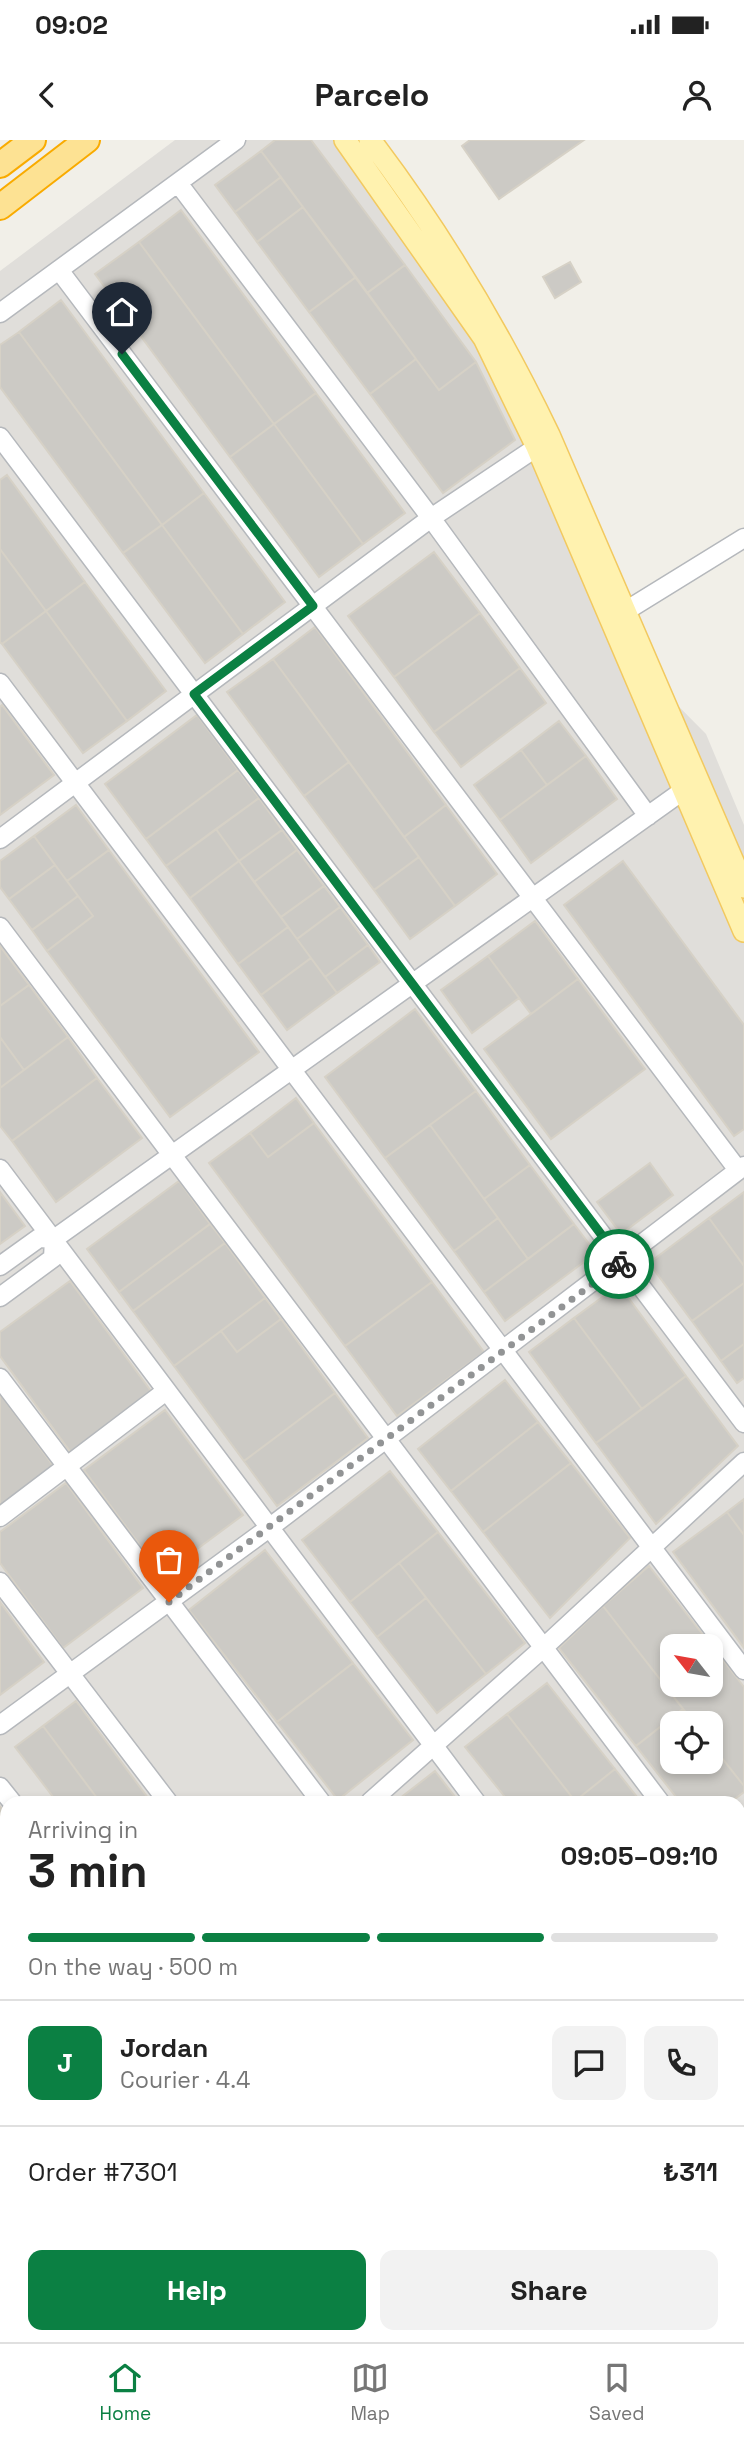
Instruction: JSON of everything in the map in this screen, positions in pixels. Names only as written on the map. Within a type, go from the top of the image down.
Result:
[{"type":"highway","points":[[0,165],[33,140]]},
{"type":"highway","points":[[0,207],[87,140]]},
{"type":"main road","points":[[345,140],[484,338],[537,447],[744,931]]},
{"type":"main road","points":[[370,140],[469,284],[515,363],[549,435],[744,887]]},
{"type":"street","points":[[0,313],[236,140]]},
{"type":"street","points":[[178,183],[431,519],[648,816]]},
{"type":"street","points":[[0,1725],[269,1528],[503,1349],[622,1262],[741,1168],[533,898],[59,270]]},
{"type":"street","points":[[0,437],[744,1423]]},
{"type":"street","points":[[0,839],[431,519],[537,447]]},
{"type":"street","points":[[624,612],[744,537]]},
{"type":"street","points":[[0,683],[744,1670]]},
{"type":"street","points":[[0,1266],[39,1237],[54,1239],[684,790]]},
{"type":"street","points":[[0,927],[174,1154],[542,1649],[655,1796]]},
{"type":"street","points":[[0,1168],[472,1796]]},
{"type":"street","points":[[0,1297],[53,1258],[54,1239]]},
{"type":"street","points":[[0,1378],[316,1796]]},
{"type":"street","points":[[0,1517],[166,1391]]},
{"type":"street","points":[[377,1796],[435,1747],[744,1462]]},
{"type":"street","points":[[0,1582],[163,1796]]},
{"type":"shaded area","points":[[175,140],[336,140],[503,385],[602,629],[706,734],[744,825],[744,1796],[0,1796],[0,271]]},
{"type":"building","points":[[275,140],[311,140],[405,265],[367,293],[261,151]]},
{"type":"building","points":[[470,140],[584,140],[499,199],[462,146]]},
{"type":"building","points":[[261,151],[281,177],[235,212],[215,185]]},
{"type":"building","points":[[281,177],[303,207],[257,242],[235,212]]},
{"type":"building","points":[[303,207],[356,277],[309,312],[257,242]]},
{"type":"building","points":[[181,210],[316,393],[274,424],[139,242]]},
{"type":"building","points":[[139,242],[274,424],[230,457],[95,274]]},
{"type":"building","points":[[570,262],[581,282],[555,298],[543,277]]},
{"type":"building","points":[[405,265],[476,362],[439,390],[367,293]]},
{"type":"building","points":[[356,277],[416,359],[370,394],[309,312]]},
{"type":"building","points":[[61,300],[204,493],[162,525],[19,332]]},
{"type":"building","points":[[19,332],[162,525],[123,553],[0,387],[0,345]]},
{"type":"building","points":[[416,359],[439,390],[476,362],[515,440],[443,493],[370,394]]},
{"type":"building","points":[[316,393],[405,513],[363,544],[274,424]]},
{"type":"building","points":[[274,424],[363,544],[319,577],[230,457]]},
{"type":"building","points":[[7,475],[85,582],[46,611],[0,549],[0,480]]},
{"type":"building","points":[[204,493],[285,602],[243,634],[162,525]]},
{"type":"building","points":[[162,525],[243,634],[205,663],[123,553]]},
{"type":"building","points":[[0,549],[46,611],[2,644],[0,642]]},
{"type":"building","points":[[434,552],[480,613],[394,677],[348,616]]},
{"type":"building","points":[[85,582],[166,691],[127,721],[46,611]]},
{"type":"building","points":[[46,611],[127,721],[83,753],[2,644]]},
{"type":"building","points":[[480,613],[520,668],[434,732],[394,677]]},
{"type":"building","points":[[315,627],[446,805],[404,837],[273,659]]},
{"type":"building","points":[[273,659],[349,762],[304,796],[227,692]]},
{"type":"building","points":[[520,668],[546,703],[461,767],[434,732]]},
{"type":"building","points":[[2,705],[54,775],[0,815],[0,707]]},
{"type":"building","points":[[197,715],[238,770],[146,839],[105,784]]},
{"type":"building","points":[[559,721],[586,756],[547,785],[521,750]]},
{"type":"building","points":[[521,750],[547,785],[500,820],[474,785]]},
{"type":"building","points":[[586,756],[617,799],[531,863],[500,820]]},
{"type":"building","points":[[349,762],[419,857],[374,890],[304,796]]},
{"type":"building","points":[[238,770],[259,798],[166,866],[146,839]]},
{"type":"building","points":[[259,798],[282,830],[239,861],[216,829]]},
{"type":"building","points":[[76,805],[109,850],[67,881],[34,836]]},
{"type":"building","points":[[446,805],[497,874],[455,906],[404,837]]},
{"type":"building","points":[[216,829],[239,861],[190,898],[166,866]]},
{"type":"building","points":[[282,830],[297,850],[254,882],[239,861]]},
{"type":"building","points":[[34,836],[55,865],[9,899],[0,887],[0,861]]},
{"type":"building","points":[[109,850],[259,1052],[170,1117],[47,951],[93,916],[67,881]]},
{"type":"building","points":[[297,850],[324,886],[281,917],[254,882]]},
{"type":"building","points":[[419,857],[455,906],[410,939],[374,890]]},
{"type":"building","points":[[239,861],[288,927],[238,964],[190,898]]},
{"type":"building","points":[[623,861],[744,1025],[744,1129],[734,1136],[564,905]]},
{"type":"building","points":[[55,865],[78,896],[32,930],[9,899]]},
{"type":"building","points":[[324,886],[340,907],[297,939],[281,917]]},
{"type":"building","points":[[78,896],[93,916],[47,951],[32,930]]},
{"type":"building","points":[[340,907],[368,945],[325,977],[297,939]]},
{"type":"building","points":[[535,921],[578,979],[531,1014],[488,956]]},
{"type":"building","points":[[288,927],[311,958],[261,995],[238,964]]},
{"type":"building","points":[[368,945],[380,962],[337,993],[325,977]]},
{"type":"building","points":[[0,946],[29,985],[0,1006]]},
{"type":"building","points":[[488,956],[519,998],[472,1033],[441,990]]},
{"type":"building","points":[[311,958],[337,993],[287,1030],[261,995]]},
{"type":"building","points":[[578,979],[645,1069],[551,1139],[484,1049]]},
{"type":"building","points":[[29,985],[68,1037],[24,1070],[0,1037],[0,1006]]},
{"type":"building","points":[[415,1009],[476,1091],[385,1158],[325,1077]]},
{"type":"building","points":[[0,1037],[24,1070],[0,1088]]},
{"type":"building","points":[[68,1037],[97,1078],[12,1141],[0,1126],[0,1088]]},
{"type":"building","points":[[97,1078],[142,1138],[56,1202],[12,1141]]},
{"type":"building","points":[[476,1091],[530,1165],[484,1199],[430,1125]]},
{"type":"building","points":[[296,1098],[314,1123],[268,1157],[250,1133]]},
{"type":"building","points":[[314,1123],[432,1282],[345,1346],[209,1163],[250,1133],[268,1157]]},
{"type":"building","points":[[430,1125],[498,1218],[454,1251],[385,1158]]},
{"type":"building","points":[[650,1163],[673,1195],[621,1234],[597,1202]]},
{"type":"building","points":[[530,1165],[574,1224],[528,1259],[484,1199]]},
{"type":"building","points":[[179,1181],[210,1224],[119,1292],[87,1249]]},
{"type":"building","points":[[0,1192],[25,1226],[0,1244]]},
{"type":"building","points":[[744,1192],[744,1266],[709,1218]]},
{"type":"building","points":[[498,1218],[528,1259],[484,1292],[454,1251]]},
{"type":"building","points":[[709,1218],[744,1266],[744,1283],[692,1321],[649,1263]]},
{"type":"building","points":[[210,1224],[225,1243],[133,1311],[119,1292]]},
{"type":"building","points":[[574,1224],[596,1253],[505,1321],[484,1292]]},
{"type":"building","points":[[225,1243],[265,1298],[174,1366],[133,1311]]},
{"type":"building","points":[[70,1281],[156,1398],[75,1458],[0,1356],[0,1332]]},
{"type":"building","points":[[432,1282],[484,1352],[397,1416],[345,1346]]},
{"type":"building","points":[[744,1283],[744,1344],[721,1361],[692,1321]]},
{"type":"building","points":[[619,1285],[686,1376],[642,1409],[574,1318]]},
{"type":"building","points":[[265,1298],[281,1319],[237,1352],[221,1331]]},
{"type":"building","points":[[574,1318],[642,1409],[596,1443],[529,1352]]},
{"type":"building","points":[[281,1319],[335,1393],[244,1461],[174,1366],[221,1331],[237,1352]]},
{"type":"building","points":[[744,1344],[744,1378],[737,1383],[721,1361]]},
{"type":"building","points":[[686,1376],[738,1446],[656,1524],[596,1443]]},
{"type":"building","points":[[505,1380],[538,1422],[451,1491],[418,1449]]},
{"type":"building","points":[[335,1393],[368,1438],[277,1506],[244,1461]]},
{"type":"building","points":[[0,1394],[57,1471],[0,1514]]},
{"type":"building","points":[[165,1410],[243,1515],[162,1575],[84,1470]]},
{"type":"building","points":[[538,1422],[571,1463],[483,1532],[451,1491]]},
{"type":"building","points":[[571,1463],[630,1538],[550,1618],[483,1532]]},
{"type":"building","points":[[390,1471],[438,1532],[350,1602],[302,1540]]},
{"type":"building","points":[[66,1483],[143,1588],[63,1648],[0,1563],[0,1532]]},
{"type":"building","points":[[744,1499],[744,1535],[727,1512]]},
{"type":"building","points":[[727,1512],[744,1535],[744,1648],[673,1552]]},
{"type":"building","points":[[438,1532],[525,1643],[486,1674],[399,1563]]},
{"type":"building","points":[[265,1550],[353,1663],[277,1722],[189,1610]]},
{"type":"building","points":[[399,1563],[426,1598],[377,1637],[350,1602]]},
{"type":"building","points":[[649,1566],[702,1634],[660,1634],[660,1679],[603,1606]]},
{"type":"building","points":[[426,1598],[486,1674],[437,1713],[377,1637]]},
{"type":"building","points":[[0,1602],[44,1662],[0,1695]]},
{"type":"building","points":[[603,1606],[660,1679],[660,1698],[674,1698],[683,1709],[660,1711],[660,1727],[636,1746],[559,1648]]},
{"type":"building","points":[[723,1660],[744,1687],[744,1786],[723,1759],[723,1711],[685,1711],[675,1698],[723,1698]]},
{"type":"building","points":[[353,1663],[413,1740],[343,1796],[335,1796],[277,1722]]},
{"type":"building","points":[[547,1683],[615,1769],[581,1796],[571,1796],[507,1714]]},
{"type":"building","points":[[76,1701],[147,1796],[96,1796],[43,1726]]},
{"type":"building","points":[[507,1714],[571,1796],[504,1796],[465,1747]]},
{"type":"building","points":[[43,1726],[96,1796],[52,1796],[15,1747]]},
{"type":"building","points":[[660,1727],[660,1774],[723,1774],[723,1759],[744,1786],[744,1792],[739,1796],[675,1796],[636,1746]]},
{"type":"building","points":[[615,1769],[636,1796],[581,1796]]},
{"type":"building","points":[[435,1771],[454,1796],[403,1796]]},
{"type":"way so far","points":[[169,1602],[619,1264]]},
{"type":"route","points":[[122,354],[313,606],[194,694],[622,1262],[619,1264]]}]
